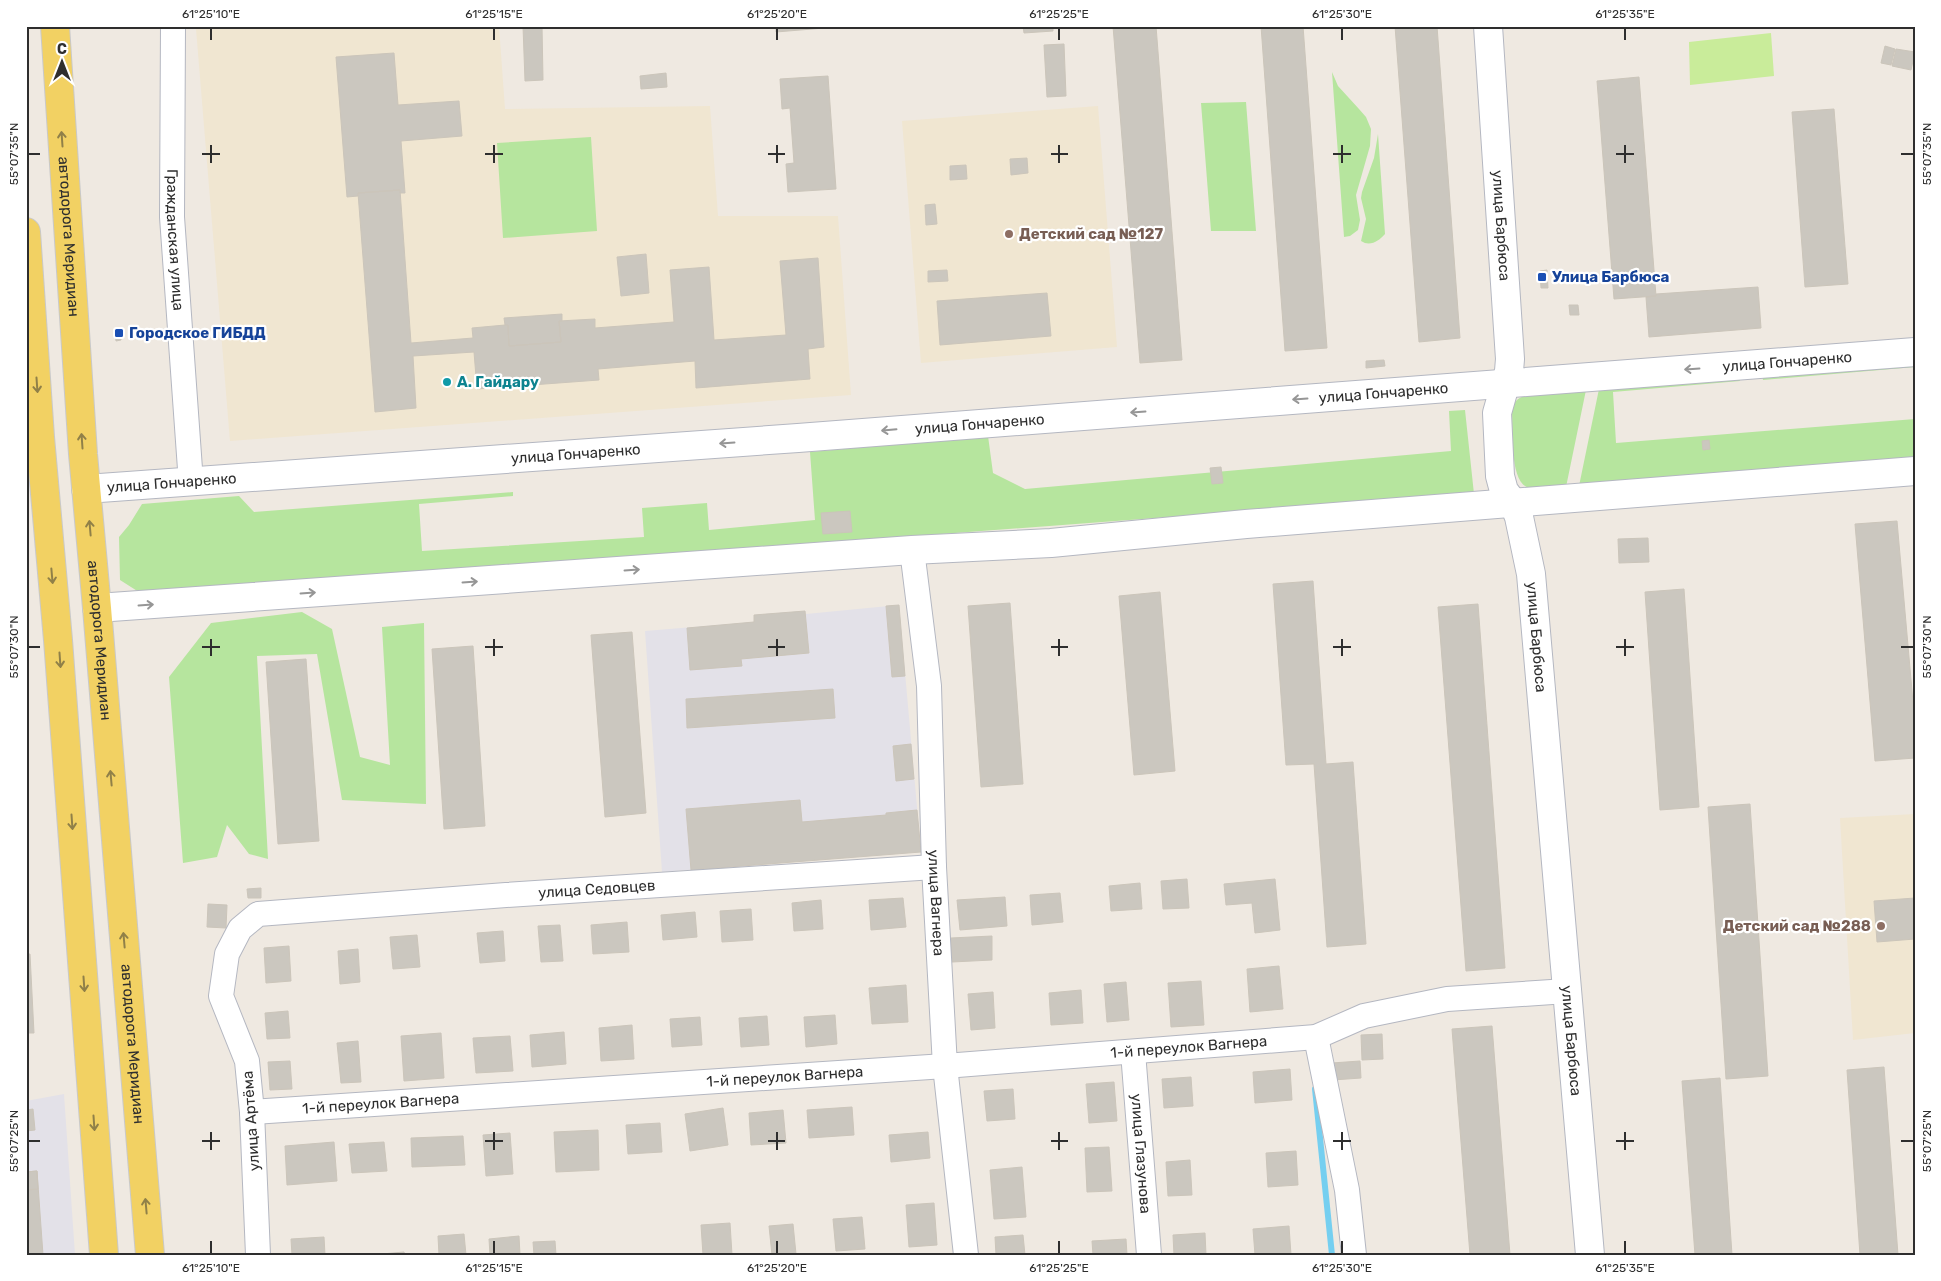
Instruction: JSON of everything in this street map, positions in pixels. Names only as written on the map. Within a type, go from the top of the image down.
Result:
[{"type":"main road","name":"автодорога Меридиан","points":[[55,26],[86,489],[98,608],[150,1255]]},
{"type":"main road","points":[[26,232],[104,1255]]},
{"type":"main road","name":"улица Гончаренко","points":[[45,493],[86,489]]},
{"type":"main road","points":[[56,612],[98,608]]},
{"type":"street","name":"Гражданская улица","points":[[173,26],[172,217],[191,483]]},
{"type":"street","name":"улица Барбюса","points":[[1488,26],[1510,340],[1510,359],[1506,384],[1497,413],[1500,476],[1504,491],[1514,504],[1519,517],[1531,574],[1590,1255]]},
{"type":"street","name":"улица Гончаренко","points":[[86,489],[191,483],[1915,352]]},
{"type":"street","points":[[98,608],[912,550],[1051,543],[1266,522],[1915,471]]},
{"type":"street","name":"улица Вагнера","points":[[912,550],[929,686],[934,867],[945,1066],[966,1255]]},
{"type":"street","name":"улица Седовцев","points":[[258,914],[506,895],[934,867]]},
{"type":"street","name":"улица Артёма","points":[[258,914],[240,929],[227,954],[221,996],[247,1061],[252,1112],[258,1255]]},
{"type":"street","name":"1-й переулок Вагнера","points":[[252,1112],[945,1066],[1316,1037],[1364,1016],[1446,999],[1567,991]]},
{"type":"street","points":[[1316,1037],[1347,1190],[1354,1255]]},
{"type":"street","name":"улица Глазунова","points":[[1133,1052],[1149,1255]]},
{"type":"shaded area","points":[[197,26],[499,26],[505,109],[710,106],[718,216],[838,216],[851,395],[230,441]]},
{"type":"shaded area","name":"Детский сад №127","points":[[1098,106],[1117,347],[921,363],[902,121]]},
{"type":"shaded area","points":[[899,605],[921,852],[662,872],[645,631],[754,622],[754,615],[805,611],[806,614]]},
{"type":"shaded area","name":"Детский сад №288","points":[[1915,814],[1915,1033],[1853,1040],[1840,818]]},
{"type":"shaded area","points":[[64,1094],[75,1255],[26,1255],[26,1101]]},
{"type":"green space","points":[[1771,33],[1774,76],[1690,85],[1689,42]]},
{"type":"green space","points":[[1332,72],[1338,86],[1366,117],[1371,129],[1370,146],[1356,195],[1360,220],[1358,230],[1350,236],[1344,237]]},
{"type":"green space","points":[[1246,102],[1256,231],[1211,231],[1201,103]]},
{"type":"green space","points":[[1378,134],[1385,234],[1377,241],[1364,243],[1361,241],[1366,219],[1361,198],[1374,158]]},
{"type":"green space","points":[[591,137],[597,231],[503,238],[497,143]]},
{"type":"green space","points":[[1915,363],[1915,367],[1763,380],[1762,374]]},
{"type":"green space","points":[[1739,377],[1740,381],[1613,392],[1616,443],[1915,419],[1915,464],[1579,486],[1599,389]]},
{"type":"green space","points":[[1586,390],[1566,487],[1539,489],[1523,485],[1515,467],[1512,412],[1514,403],[1521,397],[1538,393]]},
{"type":"green space","points":[[1465,410],[1474,494],[142,594],[120,580],[119,537],[142,504],[239,496],[254,512],[513,492],[513,496],[419,504],[422,551],[644,537],[642,508],[707,503],[709,530],[815,520],[810,452],[988,436],[993,473],[1025,489],[1451,451],[1449,411]]},
{"type":"green space","points":[[302,612],[332,629],[360,757],[390,765],[382,627],[424,623],[426,804],[342,800],[317,654],[257,656],[268,859],[249,854],[227,825],[217,857],[183,863],[169,677],[211,623]]},
{"type":"building","points":[[523,26],[542,26],[543,80],[525,81]]},
{"type":"building","points":[[776,26],[824,26],[824,28],[776,32]]},
{"type":"building","points":[[1023,26],[1053,26],[1053,31],[1024,33]]},
{"type":"building","points":[[1113,26],[1156,26],[1182,360],[1140,363]]},
{"type":"building","points":[[1261,26],[1303,26],[1327,348],[1285,351]]},
{"type":"building","points":[[1395,26],[1437,26],[1460,338],[1419,342]]},
{"type":"building","points":[[1064,44],[1066,96],[1047,97],[1044,45]]},
{"type":"building","points":[[1885,46],[1895,49],[1891,65],[1881,63]]},
{"type":"building","points":[[1896,49],[1915,52],[1911,70],[1892,66]]},
{"type":"building","points":[[394,53],[398,105],[459,101],[462,136],[401,141],[405,193],[400,193],[400,190],[358,193],[358,196],[347,197],[336,57]]},
{"type":"building","points":[[666,73],[667,87],[641,89],[640,76]]},
{"type":"building","points":[[828,76],[836,189],[788,192],[786,164],[794,163],[790,108],[782,109],[780,79]]},
{"type":"building","points":[[1639,77],[1656,296],[1614,299],[1597,81]]},
{"type":"building","points":[[1834,109],[1848,284],[1805,287],[1792,112]]},
{"type":"building","points":[[1027,158],[1028,173],[1011,175],[1010,159]]},
{"type":"building","points":[[966,165],[967,179],[950,180],[950,166]]},
{"type":"building","points":[[400,190],[411,343],[473,338],[472,328],[505,325],[508,325],[509,346],[561,342],[559,321],[595,319],[595,328],[674,322],[670,270],[709,267],[714,340],[786,335],[780,261],[818,258],[824,347],[808,349],[810,379],[696,388],[695,361],[598,369],[599,380],[477,389],[474,352],[413,356],[416,408],[375,412],[358,193]]},
{"type":"building","points":[[935,204],[937,224],[926,225],[925,205]]},
{"type":"building","points":[[646,254],[649,293],[621,296],[617,257]]},
{"type":"building","points":[[947,270],[948,281],[928,282],[928,271]]},
{"type":"building","points":[[1547,270],[1548,288],[1541,288],[1540,271]]},
{"type":"building","points":[[1758,287],[1761,328],[1649,337],[1646,297],[1656,296],[1656,294]]},
{"type":"building","points":[[1047,293],[1051,336],[940,345],[937,301]]},
{"type":"building","points":[[1569,305],[1578,305],[1579,315],[1570,315]]},
{"type":"building","points":[[562,314],[562,321],[559,321],[561,342],[509,346],[508,325],[505,325],[504,318]]},
{"type":"building","points":[[115,331],[121,331],[121,340],[116,341]]},
{"type":"building","points":[[1384,360],[1385,366],[1366,368],[1366,361]]},
{"type":"building","points":[[1709,440],[1710,449],[1703,450],[1702,441]]},
{"type":"building","points":[[1221,467],[1223,483],[1212,484],[1210,468]]},
{"type":"building","points":[[850,511],[852,532],[823,534],[821,513]]},
{"type":"building","points":[[1897,521],[1915,725],[1915,758],[1875,761],[1855,524]]},
{"type":"building","points":[[1648,538],[1649,562],[1619,563],[1618,539]]},
{"type":"building","points":[[1313,581],[1326,764],[1353,762],[1366,944],[1327,947],[1314,764],[1286,765],[1273,584]]},
{"type":"building","points":[[1684,589],[1699,807],[1660,810],[1645,592]]},
{"type":"building","points":[[1160,592],[1175,771],[1134,775],[1119,596]]},
{"type":"building","points":[[1010,603],[1023,784],[981,787],[968,606]]},
{"type":"building","points":[[1478,604],[1505,968],[1466,971],[1438,607]]},
{"type":"building","points":[[899,605],[905,676],[892,677],[886,606]]},
{"type":"building","points":[[805,611],[809,653],[741,659],[742,666],[690,670],[687,628],[754,622],[754,615]]},
{"type":"building","points":[[632,632],[646,813],[605,817],[591,635]]},
{"type":"building","points":[[473,646],[485,826],[444,829],[432,649]]},
{"type":"building","points":[[306,659],[319,841],[278,844],[266,662]]},
{"type":"building","points":[[833,689],[835,718],[687,728],[686,699]]},
{"type":"building","points":[[911,744],[914,779],[896,781],[893,746]]},
{"type":"building","points":[[800,800],[802,822],[886,815],[886,813],[917,810],[921,852],[691,870],[686,809]]},
{"type":"building","points":[[1750,804],[1768,1076],[1726,1079],[1708,807]]},
{"type":"building","points":[[1187,879],[1189,908],[1163,909],[1161,881]]},
{"type":"building","points":[[1275,879],[1280,930],[1255,933],[1252,903],[1226,905],[1224,884]]},
{"type":"building","points":[[1140,883],[1142,909],[1111,911],[1109,886]]},
{"type":"building","points":[[261,888],[261,898],[248,898],[247,889]]},
{"type":"building","points":[[1060,893],[1063,922],[1032,925],[1030,895]]},
{"type":"building","points":[[1005,897],[1007,926],[960,930],[957,900]]},
{"type":"building","points":[[903,898],[906,927],[871,930],[869,900]]},
{"type":"building","points":[[1915,898],[1915,939],[1877,942],[1874,901]]},
{"type":"building","points":[[821,900],[823,929],[794,931],[792,903]]},
{"type":"building","points":[[208,904],[227,905],[226,928],[207,927]]},
{"type":"building","points":[[751,909],[753,940],[722,942],[720,911]]},
{"type":"building","points":[[695,912],[697,937],[663,940],[661,915]]},
{"type":"building","points":[[627,922],[629,952],[593,954],[591,925]]},
{"type":"building","points":[[560,925],[563,961],[541,962],[538,926]]},
{"type":"building","points":[[503,931],[505,961],[480,963],[477,933]]},
{"type":"building","points":[[417,935],[420,967],[393,969],[390,937]]},
{"type":"building","points":[[992,936],[992,960],[952,962],[951,938]]},
{"type":"building","points":[[289,946],[291,981],[266,983],[264,948]]},
{"type":"building","points":[[358,949],[360,982],[340,984],[338,951]]},
{"type":"building","points":[[26,954],[30,954],[34,1033],[26,1033]]},
{"type":"building","points":[[1279,966],[1283,1009],[1250,1012],[1247,969]]},
{"type":"building","points":[[1201,981],[1204,1025],[1171,1027],[1168,983]]},
{"type":"building","points":[[1126,982],[1129,1020],[1107,1022],[1104,984]]},
{"type":"building","points":[[906,985],[908,1022],[872,1024],[869,988]]},
{"type":"building","points":[[1081,990],[1083,1023],[1051,1025],[1049,993]]},
{"type":"building","points":[[993,992],[995,1028],[971,1030],[968,994]]},
{"type":"building","points":[[288,1011],[290,1038],[267,1039],[265,1013]]},
{"type":"building","points":[[835,1015],[837,1044],[806,1047],[804,1017]]},
{"type":"building","points":[[767,1016],[769,1045],[741,1047],[739,1018]]},
{"type":"building","points":[[700,1017],[702,1045],[672,1047],[670,1019]]},
{"type":"building","points":[[632,1025],[634,1059],[601,1061],[599,1028]]},
{"type":"building","points":[[1492,1026],[1510,1255],[1470,1255],[1452,1029]]},
{"type":"building","points":[[564,1032],[566,1064],[532,1067],[530,1035]]},
{"type":"building","points":[[441,1033],[444,1078],[404,1081],[401,1036]]},
{"type":"building","points":[[1382,1034],[1383,1059],[1362,1060],[1361,1035]]},
{"type":"building","points":[[510,1036],[513,1071],[476,1073],[473,1038]]},
{"type":"building","points":[[358,1041],[361,1082],[341,1083],[337,1043]]},
{"type":"building","points":[[290,1061],[292,1089],[270,1090],[268,1062]]},
{"type":"building","points":[[1360,1061],[1361,1078],[1333,1080],[1332,1063]]},
{"type":"building","points":[[1884,1067],[1898,1255],[1860,1255],[1847,1070]]},
{"type":"building","points":[[1290,1069],[1292,1100],[1255,1103],[1253,1072]]},
{"type":"building","points":[[1191,1077],[1193,1106],[1164,1108],[1162,1079]]},
{"type":"building","points":[[1720,1078],[1732,1255],[1695,1255],[1682,1081]]},
{"type":"building","points":[[1114,1082],[1117,1121],[1089,1123],[1086,1084]]},
{"type":"building","points":[[1013,1089],[1015,1119],[987,1121],[984,1091]]},
{"type":"building","points":[[852,1107],[854,1135],[809,1138],[807,1110]]},
{"type":"building","points":[[723,1108],[728,1145],[690,1151],[685,1114]]},
{"type":"building","points":[[33,1109],[35,1130],[26,1131],[26,1110]]},
{"type":"building","points":[[783,1110],[786,1143],[751,1145],[749,1113]]},
{"type":"building","points":[[660,1123],[662,1152],[628,1154],[626,1125]]},
{"type":"building","points":[[598,1130],[599,1170],[556,1172],[554,1132]]},
{"type":"building","points":[[928,1132],[930,1158],[891,1162],[889,1135]]},
{"type":"building","points":[[510,1133],[513,1174],[486,1176],[483,1135]]},
{"type":"building","points":[[463,1136],[465,1165],[412,1167],[411,1138]]},
{"type":"building","points":[[334,1142],[337,1181],[287,1185],[285,1146]]},
{"type":"building","points":[[384,1142],[387,1171],[352,1173],[349,1144]]},
{"type":"building","points":[[1109,1147],[1112,1191],[1087,1192],[1085,1148]]},
{"type":"building","points":[[1296,1151],[1298,1185],[1268,1187],[1266,1153]]},
{"type":"building","points":[[1190,1160],[1192,1195],[1168,1196],[1166,1162]]},
{"type":"building","points":[[1022,1167],[1026,1217],[994,1219],[990,1170]]},
{"type":"building","points":[[37,1171],[43,1255],[26,1255],[26,1172]]},
{"type":"building","points":[[37,1171],[38,1189],[26,1190],[26,1172]]},
{"type":"building","points":[[934,1203],[937,1245],[909,1247],[906,1205]]},
{"type":"building","points":[[862,1217],[865,1249],[836,1251],[833,1219]]},
{"type":"building","points":[[730,1223],[732,1255],[703,1255],[701,1225]]},
{"type":"building","points":[[793,1224],[796,1254],[772,1255],[769,1226]]},
{"type":"building","points":[[1289,1226],[1291,1255],[1255,1255],[1253,1229]]},
{"type":"building","points":[[1205,1233],[1206,1255],[1174,1255],[1173,1235]]},
{"type":"building","points":[[464,1234],[466,1255],[439,1255],[438,1236]]},
{"type":"building","points":[[1023,1235],[1025,1255],[996,1255],[995,1237]]},
{"type":"building","points":[[519,1236],[520,1255],[490,1255],[489,1239]]},
{"type":"building","points":[[324,1237],[325,1255],[292,1255],[291,1239]]},
{"type":"building","points":[[1126,1239],[1127,1255],[1093,1255],[1092,1241]]},
{"type":"building","points":[[555,1241],[556,1255],[534,1255],[533,1242]]},
{"type":"building","points":[[404,1252],[405,1255],[371,1255]]},
{"type":"waterway","points":[[1315,1089],[1332,1255]]},
{"type":"place","name":"Детский сад №127","points":[[1009,234]]},
{"type":"place","name":"Улица Барбюса","points":[[1542,277]]},
{"type":"place","name":"Городское ГИБДД","points":[[119,333]]},
{"type":"place","name":"А. Гайдару","points":[[447,382]]},
{"type":"place","name":"Детский сад №288","points":[[1881,926]]}]
